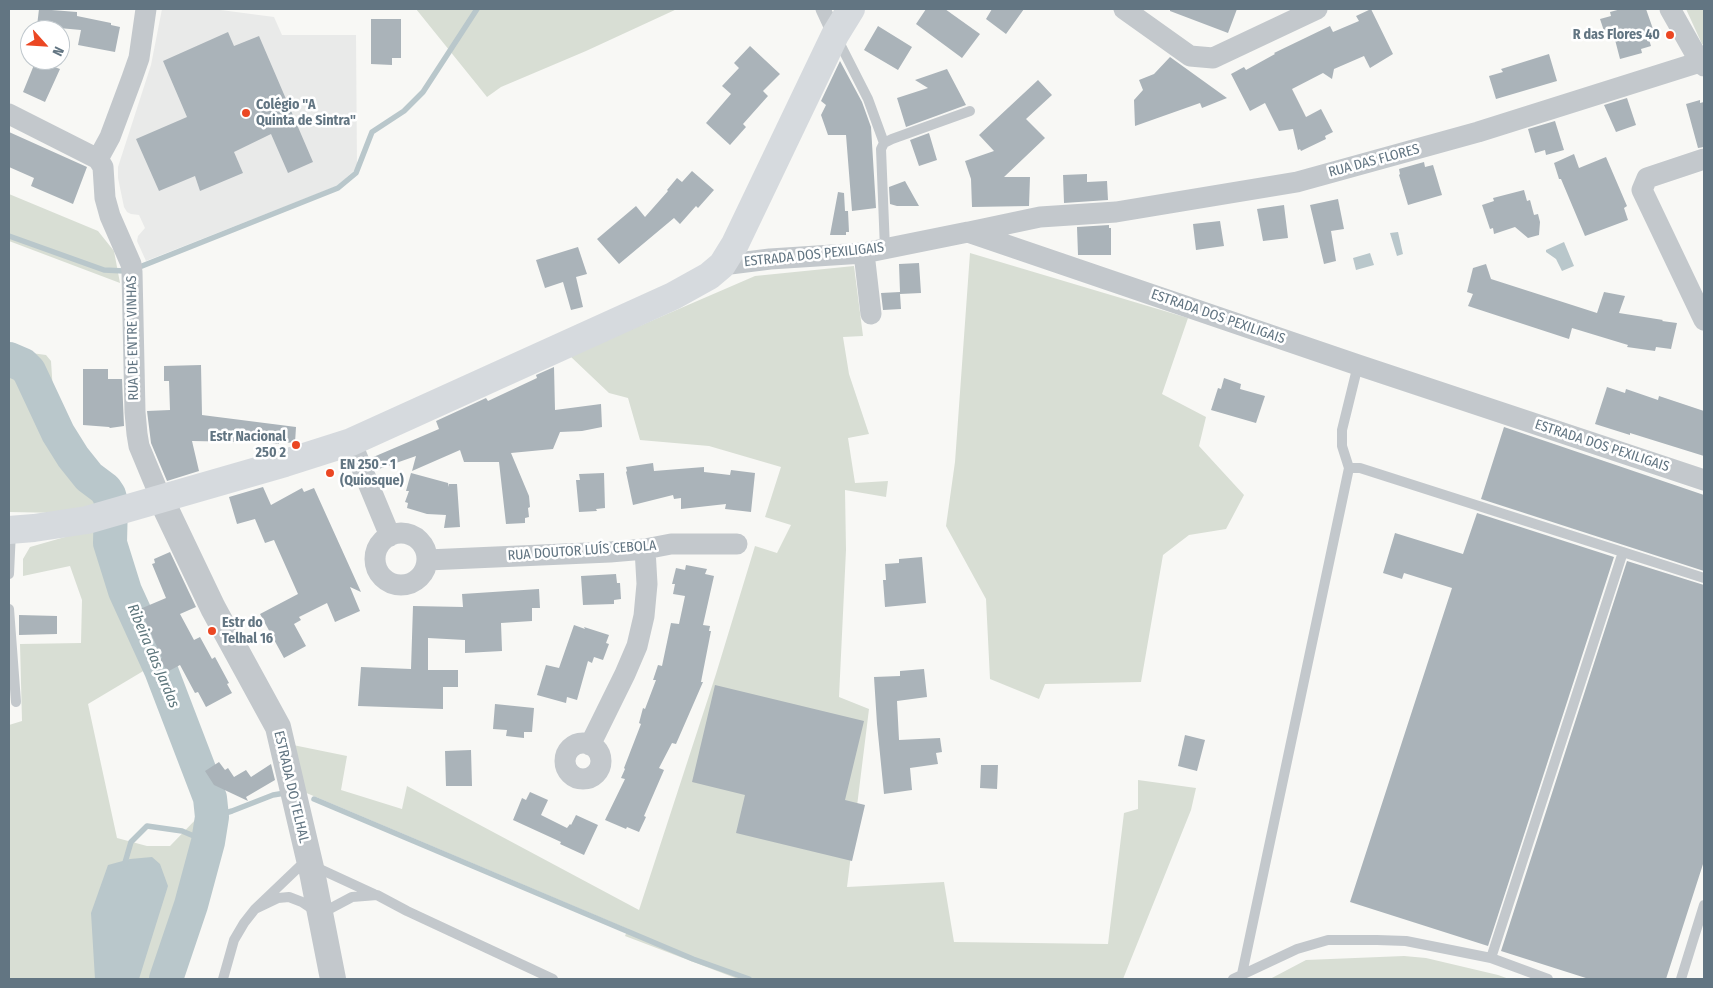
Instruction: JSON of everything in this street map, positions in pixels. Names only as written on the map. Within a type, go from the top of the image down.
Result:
[{"type":"main road","points":[[10,530],[87,520],[351,442],[673,296],[709,276],[722,265],[735,244],[835,35],[851,9]]},
{"type":"street","points":[[9,114],[98,159],[110,137],[139,58],[146,9]]},
{"type":"street","points":[[823,9],[835,35]]},
{"type":"street","points":[[1124,9],[1190,56],[1213,58],[1317,9]]},
{"type":"street","points":[[1670,9],[1702,64]]},
{"type":"street","name":"RUA DAS FLORES","points":[[968,232],[1040,217],[1116,212],[1296,182],[1478,132],[1702,64]]},
{"type":"street","name":"RUA DE ENTRE VINHAS","points":[[98,159],[103,167],[105,198],[110,216],[131,264],[135,412],[137,434],[150,502]]},
{"type":"street","points":[[1704,159],[1647,178],[1642,190],[1704,320]]},
{"type":"street","name":"ESTRADA DOS PEXILIGAIS","points":[[722,265],[770,259],[864,253],[968,232],[1358,365],[1704,480]]},
{"type":"street","points":[[864,253],[871,314]]},
{"type":"street","points":[[351,442],[390,536]]},
{"type":"street","name":"ESTRADA DO TELHAL","points":[[150,502],[213,608],[278,727],[333,979]]},
{"type":"street","points":[[398,533],[415,537],[425,551],[427,560],[425,568],[415,581],[399,585],[391,583],[378,572],[376,555],[378,547],[390,536],[398,533]]},
{"type":"street","name":"RUA DOUTOR LUÍS CEBOLA","points":[[427,560],[645,549],[671,544],[736,544]]},
{"type":"street","points":[[590,745],[637,646],[644,616],[647,584],[645,549]]},
{"type":"lane","points":[[835,35],[868,99],[884,143]]},
{"type":"lane","points":[[885,248],[880,149],[884,143],[892,139],[970,111]]},
{"type":"lane","points":[[1238,977],[1349,468],[1342,446],[1342,430],[1358,365]]},
{"type":"lane","points":[[1349,468],[1360,468],[1704,578]]},
{"type":"lane","points":[[9,574],[10,530]]},
{"type":"lane","points":[[1491,958],[1623,552]]},
{"type":"lane","points":[[9,610],[16,702]]},
{"type":"lane","points":[[223,979],[234,940],[255,909],[299,867],[309,864],[553,979]]},
{"type":"lane","points":[[255,909],[278,898],[289,897],[302,902],[320,914],[352,897],[377,895]]},
{"type":"lane","points":[[1681,979],[1704,905]]},
{"type":"lane","points":[[1238,977],[1297,949],[1328,940],[1406,941],[1491,958],[1548,979]]},
{"type":"shaded area","name":"Colégio \"A Quinta de Sintra\"","points":[[162,9],[213,9],[274,17],[282,35],[356,35],[357,168],[337,186],[146,261],[137,241],[138,236],[145,228],[139,215],[127,212],[124,207],[118,178],[118,167],[151,65]]},
{"type":"shaded area","points":[[416,9],[677,9],[586,51],[501,87],[487,97]]},
{"type":"shaded area","points":[[1686,9],[1704,9],[1704,45],[1702,44]]},
{"type":"shaded area","points":[[9,194],[98,231],[114,251],[120,283],[9,241]]},
{"type":"shaded area","points":[[1398,232],[1403,254],[1397,256],[1390,233]]},
{"type":"shaded area","points":[[1564,242],[1574,266],[1562,271],[1556,259],[1546,250]]},
{"type":"shaded area","points":[[970,253],[1188,318],[1162,394],[1206,417],[1199,446],[1244,495],[1226,529],[1189,535],[1163,555],[1141,682],[1045,684],[1039,699],[990,679],[986,599],[946,526],[955,462]]},
{"type":"shaded area","points":[[1370,253],[1374,265],[1356,270],[1353,258]]},
{"type":"shaded area","points":[[854,266],[863,336],[843,337],[849,374],[869,434],[848,438],[855,483],[888,481],[886,497],[845,490],[846,550],[839,697],[869,709],[847,887],[944,882],[954,942],[1108,944],[1124,813],[1138,809],[1138,780],[1196,788],[1191,810],[1123,979],[738,979],[625,936],[628,929],[297,789],[293,745],[347,756],[341,790],[402,809],[407,786],[639,910],[716,674],[755,546],[777,553],[791,525],[765,517],[781,467],[709,446],[640,440],[628,398],[609,393],[570,356],[755,276]]},
{"type":"shaded area","points":[[9,350],[46,355],[51,361],[53,392],[73,435],[127,498],[62,513],[9,512]]},
{"type":"shaded area","points":[[121,521],[119,544],[131,582],[216,799],[213,846],[174,979],[9,979],[9,725],[22,721],[20,644],[81,643],[82,600],[70,566],[23,576],[23,559],[30,547]],"holes":[[[145,670],[201,814],[170,846],[147,846],[117,838],[88,704]]]},
{"type":"shaded area","points":[[152,857],[160,864],[168,886],[139,979],[95,979],[91,913],[108,865],[130,859]]},
{"type":"shaded area","points":[[1404,956],[1426,958],[1509,979],[1270,979],[1306,960]]},
{"type":"building","points":[[39,9],[77,12],[77,16],[111,23],[111,25],[120,27],[115,52],[78,45],[81,30],[70,29],[70,20],[38,20]]},
{"type":"building","points":[[926,9],[945,9],[980,34],[962,58],[916,24]]},
{"type":"building","points":[[992,9],[1024,9],[1006,34],[986,19]]},
{"type":"building","points":[[1170,9],[1237,9],[1228,33],[1170,11]]},
{"type":"building","points":[[1371,9],[1393,54],[1370,68],[1364,56],[1334,69],[1332,79],[1323,73],[1292,89],[1306,117],[1321,109],[1333,132],[1325,136],[1326,139],[1301,151],[1300,149],[1298,150],[1293,129],[1279,131],[1265,103],[1250,111],[1231,74],[1244,67],[1246,70],[1274,53],[1330,26],[1333,32],[1359,21],[1356,16]]},
{"type":"building","points":[[1621,9],[1646,9],[1653,29],[1646,30],[1651,46],[1641,49],[1642,53],[1620,59],[1613,32],[1605,34],[1600,19],[1611,16],[1610,12]]},
{"type":"building","points":[[371,19],[401,19],[401,58],[392,58],[392,65],[371,64]]},
{"type":"building","points":[[878,26],[912,47],[898,70],[864,50]]},
{"type":"building","points":[[228,32],[234,46],[259,36],[313,162],[288,173],[271,134],[234,152],[243,173],[200,191],[195,176],[159,191],[136,139],[187,117],[163,61]]},
{"type":"building","points":[[750,46],[780,74],[763,91],[768,96],[743,124],[746,127],[730,145],[706,123],[731,94],[722,86],[739,68],[734,63]]},
{"type":"building","points":[[1549,54],[1557,81],[1496,99],[1489,76],[1503,72],[1501,69]]},
{"type":"building","points":[[1170,57],[1227,98],[1202,108],[1200,103],[1135,126],[1134,100],[1143,90],[1139,80],[1154,74]]},
{"type":"building","points":[[840,61],[862,102],[871,127],[876,208],[852,211],[846,135],[828,135],[821,115],[826,105],[821,101]]},
{"type":"building","points":[[947,69],[966,105],[906,127],[897,98],[928,88],[915,80]]},
{"type":"building","points":[[32,70],[60,70],[45,102],[23,92]]},
{"type":"building","points":[[1038,80],[1052,95],[1026,119],[1045,138],[1004,177],[1030,177],[1029,206],[972,207],[971,179],[965,161],[994,151],[979,135]]},
{"type":"building","points":[[1627,98],[1636,125],[1616,132],[1604,105]]},
{"type":"building","points":[[1700,100],[1700,103],[1704,102],[1704,147],[1698,148],[1686,104]]},
{"type":"building","points":[[1555,121],[1564,150],[1546,155],[1545,150],[1535,153],[1528,129]]},
{"type":"building","points":[[9,132],[87,167],[73,204],[31,186],[34,178],[9,167]]},
{"type":"building","points":[[929,133],[937,160],[919,166],[910,140]]},
{"type":"building","points":[[1574,154],[1579,168],[1606,157],[1627,206],[1624,208],[1628,220],[1585,236],[1561,179],[1559,179],[1554,163]]},
{"type":"building","points":[[1424,162],[1425,167],[1433,165],[1442,195],[1408,205],[1399,169]]},
{"type":"building","points":[[692,171],[714,190],[680,224],[674,218],[619,264],[597,239],[636,206],[645,217],[677,178],[682,182]]},
{"type":"building","points":[[1087,174],[1087,182],[1107,181],[1108,200],[1064,203],[1063,175]]},
{"type":"building","points":[[905,181],[919,206],[897,206],[890,204],[889,187]]},
{"type":"building","points":[[1524,190],[1527,201],[1530,200],[1534,215],[1538,214],[1540,222],[1539,235],[1528,238],[1515,227],[1494,234],[1493,228],[1490,229],[1482,205],[1494,201],[1493,198]]},
{"type":"building","points":[[838,192],[844,193],[845,211],[848,211],[849,232],[846,232],[846,235],[830,235]]},
{"type":"building","points":[[1338,199],[1344,229],[1331,231],[1336,261],[1324,264],[1310,205]]},
{"type":"building","points":[[1284,205],[1288,238],[1263,241],[1257,209]]},
{"type":"building","points":[[1220,221],[1224,246],[1196,250],[1193,224]]},
{"type":"building","points":[[1109,225],[1109,228],[1111,228],[1111,255],[1078,255],[1077,227]]},
{"type":"building","points":[[578,247],[587,274],[576,277],[583,307],[571,310],[563,282],[545,288],[536,260]]},
{"type":"building","points":[[919,263],[921,293],[900,294],[901,309],[883,310],[881,293],[900,292],[899,264]]},
{"type":"building","points":[[1486,264],[1491,279],[1597,313],[1604,292],[1625,296],[1619,313],[1677,323],[1671,349],[1656,347],[1655,351],[1627,347],[1628,345],[1572,328],[1569,339],[1468,306],[1473,294],[1467,292],[1473,268]]},
{"type":"building","points":[[201,365],[202,415],[296,427],[295,443],[279,442],[279,444],[244,440],[244,442],[192,441],[199,471],[167,481],[151,443],[147,411],[170,410],[169,381],[164,381],[164,366]]},
{"type":"building","points":[[554,367],[555,410],[601,404],[602,427],[582,431],[560,432],[553,449],[511,453],[529,496],[529,517],[525,518],[525,523],[506,524],[499,462],[464,462],[460,450],[412,471],[416,456],[376,470],[371,458],[439,429],[436,421],[486,398],[488,401],[537,378],[536,375]]},
{"type":"building","points":[[83,369],[108,369],[108,379],[122,379],[124,426],[110,428],[83,425]]},
{"type":"building","points":[[1224,378],[1241,384],[1240,389],[1265,396],[1256,423],[1211,410],[1218,388],[1221,389]]},
{"type":"building","points":[[1607,387],[1625,393],[1626,389],[1658,400],[1659,396],[1704,411],[1704,456],[1595,424]]},
{"type":"building","points":[[1504,427],[1704,495],[1704,571],[1481,499]]},
{"type":"building","points":[[653,463],[654,471],[704,467],[704,472],[730,475],[731,470],[755,473],[751,512],[725,509],[726,504],[681,509],[681,498],[674,499],[673,495],[633,505],[626,467]]},
{"type":"building","points":[[411,473],[448,483],[449,487],[449,484],[457,484],[460,527],[444,528],[446,515],[427,514],[407,508],[408,503],[405,502],[409,491],[406,491]]},
{"type":"building","points":[[604,473],[605,508],[596,509],[597,511],[579,512],[576,480],[580,480],[579,474]]},
{"type":"building","points":[[263,487],[271,505],[302,488],[304,492],[314,488],[361,592],[350,587],[360,611],[335,622],[327,603],[299,617],[301,620],[294,624],[306,646],[284,658],[260,614],[298,594],[274,540],[265,543],[255,519],[237,524],[229,497]]},
{"type":"building","points":[[1477,513],[1614,557],[1488,946],[1350,902],[1452,588],[1404,573],[1402,579],[1383,573],[1395,533],[1463,554]]},
{"type":"building","points":[[170,552],[196,607],[180,614],[194,640],[200,637],[212,659],[215,657],[229,683],[227,684],[232,693],[206,707],[198,692],[195,693],[180,665],[167,672],[140,609],[166,598],[152,564],[155,563],[154,559]]},
{"type":"building","points":[[922,557],[926,603],[885,607],[883,580],[886,580],[885,564],[899,563],[899,559]]},
{"type":"building","points":[[1627,561],[1704,585],[1704,861],[1666,979],[1589,979],[1501,951]]},
{"type":"building","points":[[686,565],[707,569],[705,574],[714,576],[703,625],[710,626],[709,631],[711,631],[701,682],[703,682],[676,744],[672,743],[659,768],[664,770],[639,832],[605,820],[625,779],[621,778],[641,724],[639,723],[643,708],[645,709],[656,680],[653,680],[658,665],[662,666],[671,623],[679,624],[685,596],[673,594],[675,584],[672,584],[676,568],[685,570]]},
{"type":"building","points":[[616,574],[617,583],[620,583],[621,599],[614,600],[614,604],[583,605],[581,576]]},
{"type":"building","points":[[539,589],[540,608],[532,608],[532,621],[501,623],[502,651],[465,653],[465,640],[428,638],[428,670],[458,670],[458,687],[443,687],[443,709],[358,706],[361,667],[411,669],[413,606],[463,607],[462,594]]},
{"type":"building","points":[[19,615],[57,616],[57,634],[19,635]]},
{"type":"building","points":[[574,625],[609,635],[606,643],[609,644],[603,660],[594,657],[592,663],[588,661],[577,700],[567,697],[566,703],[537,695],[546,665],[559,668]]},
{"type":"building","points":[[924,669],[927,697],[897,701],[899,740],[940,738],[942,752],[936,753],[938,764],[910,768],[912,790],[884,794],[874,677],[900,676],[900,671]]},
{"type":"building","points":[[715,685],[864,721],[845,800],[865,805],[852,861],[736,833],[745,795],[692,782]]},
{"type":"building","points":[[495,704],[534,708],[532,732],[524,732],[524,738],[506,736],[507,730],[493,729]]},
{"type":"building","points":[[1185,735],[1205,740],[1197,771],[1178,766]]},
{"type":"building","points":[[471,750],[472,786],[446,786],[445,751]]},
{"type":"building","points":[[219,762],[225,770],[228,768],[234,777],[246,770],[251,777],[271,764],[275,780],[246,797],[248,801],[214,785],[205,771]]},
{"type":"building","points":[[981,765],[998,765],[997,789],[980,788]]},
{"type":"building","points":[[530,792],[548,800],[541,815],[567,828],[571,825],[576,815],[598,825],[584,855],[513,820],[522,798],[526,800]]},
{"type":"waterway","points":[[137,268],[338,188],[356,173],[372,132],[404,111],[423,92],[477,9]]},
{"type":"waterway","points":[[9,236],[104,270],[124,271]]},
{"type":"waterway","name":"Ribeira das Jardas","points":[[9,359],[23,365],[29,371],[58,433],[73,457],[89,477],[105,489],[109,495],[111,502],[110,543],[125,591],[161,670],[210,798],[212,817],[208,842],[191,905],[166,979]]},
{"type":"waterway","points":[[212,817],[273,795],[285,793]]},
{"type":"waterway","points":[[314,799],[693,959],[749,979]]},
{"type":"waterway","points":[[124,866],[131,842],[147,826],[182,831],[208,842]]},
{"type":"place","name":"R das Flores 40","points":[[1670,35]]},
{"type":"place","name":"Colégio \"A Quinta de Sintra\"","points":[[246,113]]},
{"type":"place","name":"Estr Nacional 250 2","points":[[296,445]]},
{"type":"place","name":"EN 250 - 1 (Quiosque)","points":[[330,473]]},
{"type":"place","name":"Estr do Telhal 16","points":[[212,631]]}]
